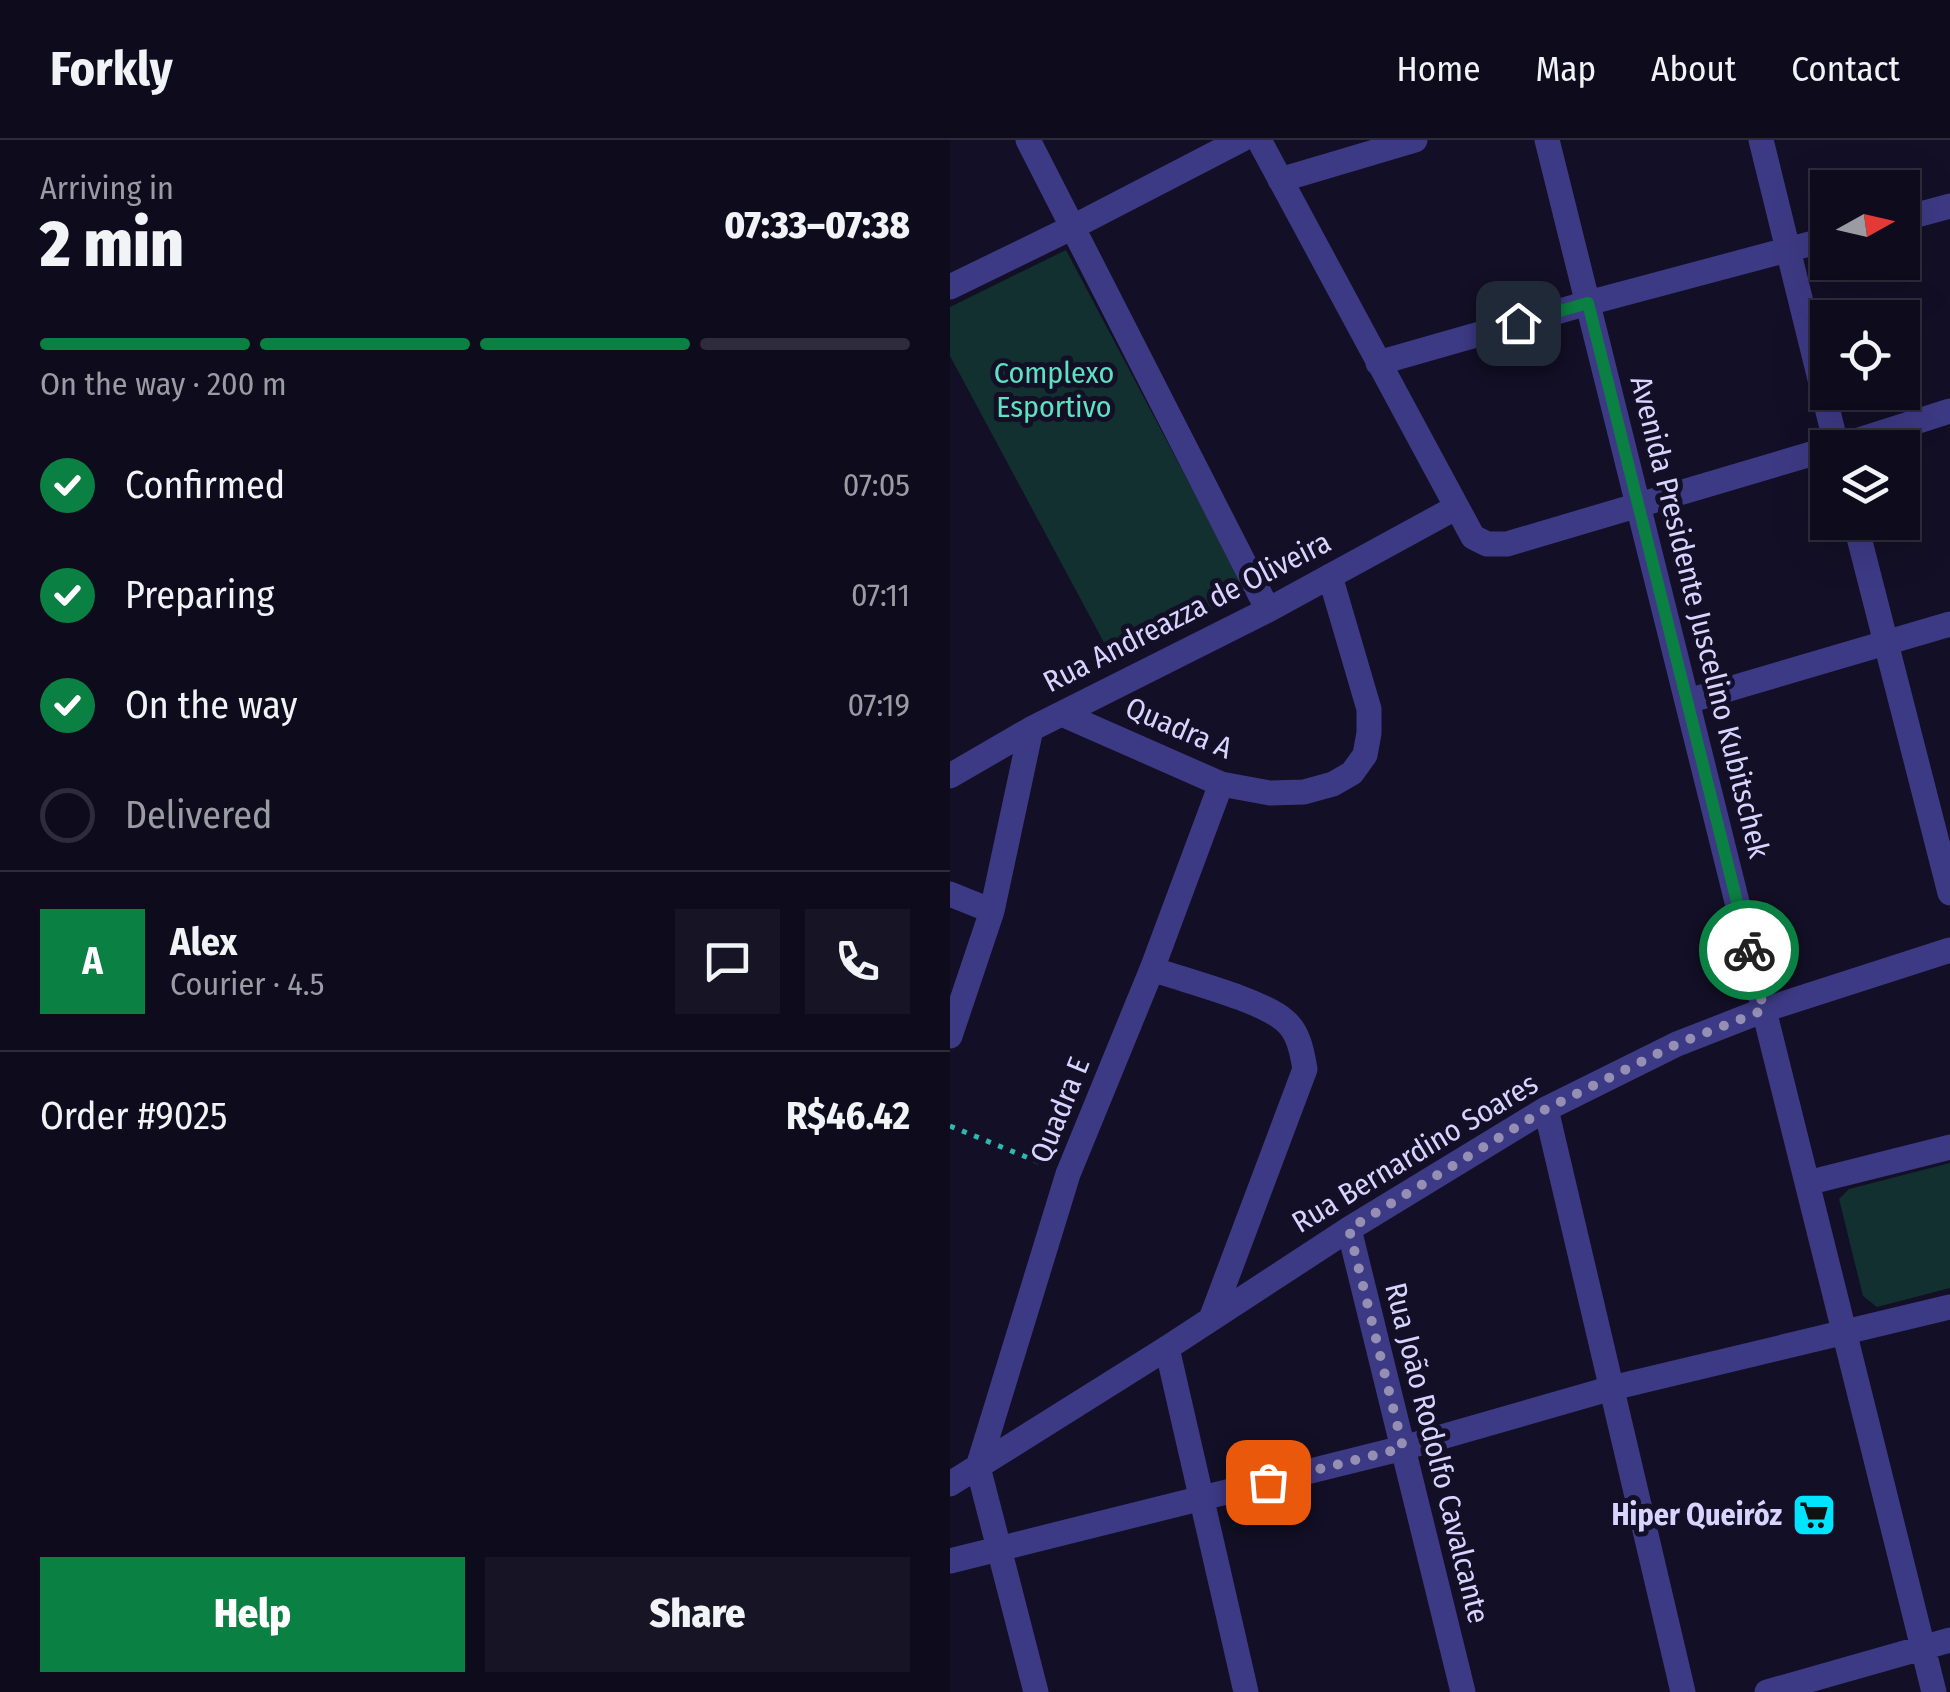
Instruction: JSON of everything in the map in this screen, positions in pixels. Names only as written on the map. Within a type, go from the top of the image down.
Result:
[{"type":"street","points":[[1028,140],[1268,610]]},
{"type":"street","points":[[950,286],[1240,140]]},
{"type":"street","points":[[1259,140],[1473,537],[1487,544],[1507,544],[1810,455]]},
{"type":"street","points":[[1280,180],[1415,140]]},
{"type":"street","name":"Avenida Presidente Juscelino Kubitschek","points":[[1547,140],[1934,1692]]},
{"type":"street","points":[[1761,140],[1830,430]]},
{"type":"street","points":[[1920,214],[1950,206]]},
{"type":"street","points":[[1378,363],[1810,244]]},
{"type":"street","points":[[1890,430],[1950,411]]},
{"type":"street","name":"Rua Andreazza de Oliveira","points":[[950,776],[1455,508]]},
{"type":"street","points":[[1859,540],[1950,893]]},
{"type":"street","name":"Quadra A","points":[[1062,714],[1221,784],[1270,792],[1304,792],[1332,784],[1352,772],[1365,755],[1369,709],[1330,576]]},
{"type":"street","points":[[1688,701],[1950,624]]},
{"type":"street","points":[[950,1036],[992,910],[1031,730]]},
{"type":"street","name":"Quadra E","points":[[978,1467],[1068,1174],[1152,970],[1221,784]]},
{"type":"street","points":[[950,894],[992,910]]},
{"type":"street","name":"Rua Bernardino Soares","points":[[950,1484],[1349,1229],[1546,1109],[1677,1044],[1764,1010],[1950,950]]},
{"type":"street","points":[[1152,970],[1262,1006],[1286,1021],[1300,1041],[1305,1070],[1211,1320]]},
{"type":"street","points":[[1546,1109],[1683,1692]]},
{"type":"street","points":[[1807,1183],[1950,1147]]},
{"type":"street","name":"Rua João Rodolfo Cavalcante","points":[[1349,1229],[1463,1692]]},
{"type":"street","points":[[950,1562],[1403,1448],[1612,1388],[1950,1306]]},
{"type":"street","points":[[1167,1348],[1246,1692]]},
{"type":"street","points":[[978,1467],[1036,1692]]},
{"type":"street","points":[[1768,1692],[1950,1640]]},
{"type":"path","points":[[950,1126],[1068,1174]]},
{"type":"green space","name":"Complexo Esportivo","points":[[1066,250],[1246,591],[1115,663],[950,356],[950,307]]},
{"type":"green space","points":[[1950,1163],[1950,1288],[1877,1307],[1863,1296],[1839,1199],[1849,1189]]},
{"type":"way so far","points":[[1268,1482],[1403,1448],[1349,1229],[1546,1109],[1677,1044],[1764,1010],[1749,950]]},
{"type":"place","name":"Hiper Queiróz","points":[[1814,1515]]},
{"type":"route","points":[[1518,323],[1588,303],[1749,950]]}]
